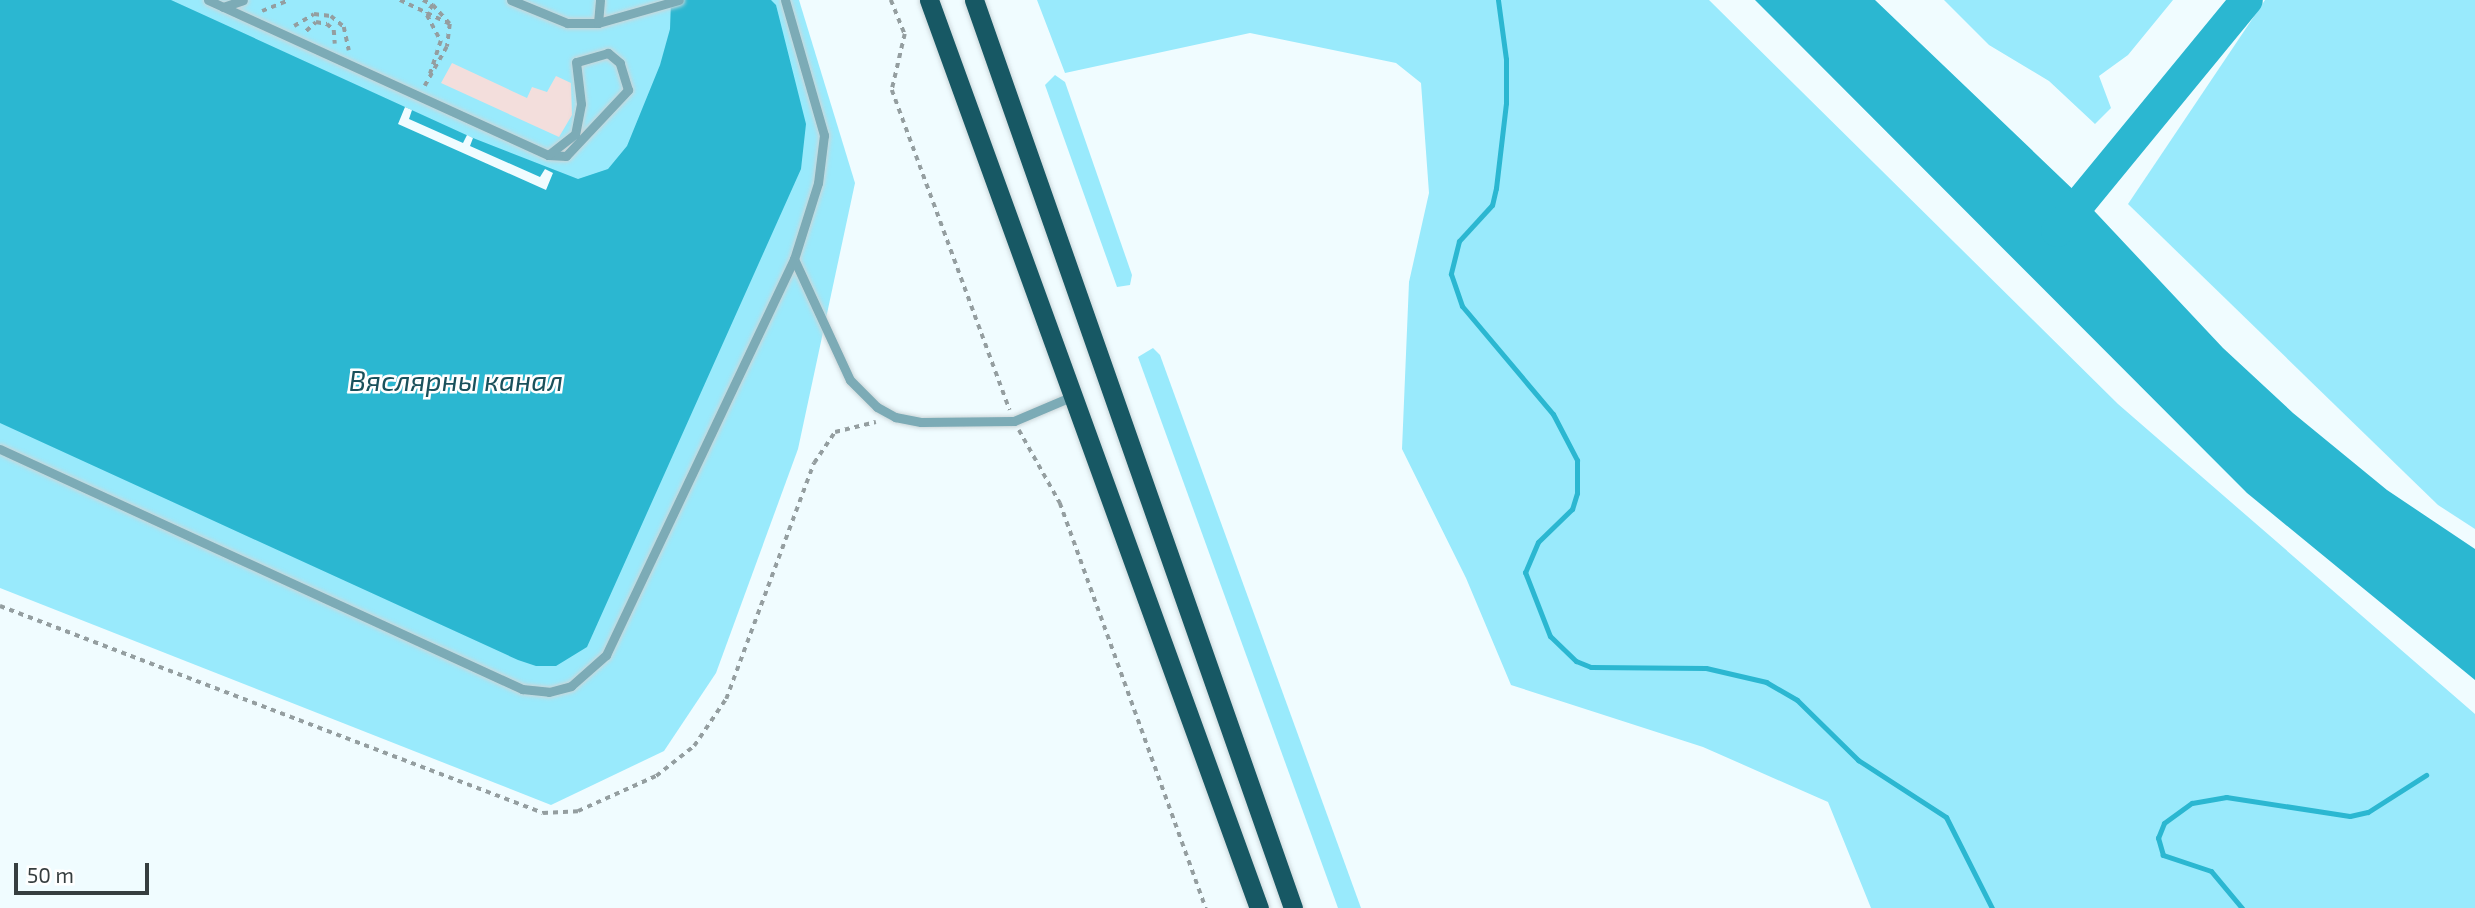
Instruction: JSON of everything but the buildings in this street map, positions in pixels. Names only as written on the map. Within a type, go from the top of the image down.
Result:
[{"type":"highway","points":[[929,0],[1259,908]]},
{"type":"highway","points":[[974,0],[1293,908]]},
{"type":"lane","points":[[208,0],[548,155],[566,156],[628,90],[620,63],[608,53],[576,62],[581,104],[575,134],[548,155]]},
{"type":"lane","points":[[223,7],[243,0]]},
{"type":"lane","points":[[511,0],[567,23],[598,23],[679,0]]},
{"type":"lane","points":[[598,23],[600,0]]},
{"type":"lane","points":[[0,449],[522,689],[549,692],[570,686],[606,655],[794,259],[818,183],[824,135],[785,0]]},
{"type":"lane","points":[[794,259],[850,380],[877,407],[895,417],[922,422],[1014,421],[1073,396]]},
{"type":"path","points":[[400,0],[450,23]]},
{"type":"path","points":[[423,0],[433,5],[450,23]]},
{"type":"path","points":[[891,0],[905,34],[892,90],[1014,421],[1060,503],[1206,908]]},
{"type":"path","points":[[427,14],[433,5]]},
{"type":"path","points":[[427,14],[441,41],[425,86],[447,47],[450,23]]},
{"type":"path","points":[[292,27],[306,16],[331,16],[344,27],[349,52]]},
{"type":"path","points":[[305,33],[316,22],[327,24],[336,36],[334,46]]},
{"type":"shaded area","name":"Вяслярны канал","points":[[0,0],[799,0],[855,183],[798,449],[716,673],[664,751],[551,805],[0,588]]},
{"type":"shaded area","points":[[1037,0],[1709,0],[2118,404],[2475,714],[2475,908],[1871,908],[1828,802],[1703,747],[1511,685],[1466,578],[1402,449],[1409,282],[1429,193],[1421,83],[1396,63],[1250,33],[1065,73]]},
{"type":"shaded area","points":[[1944,0],[2173,0],[2128,55],[2099,76],[2111,108],[2095,124],[2049,81],[1989,45]]},
{"type":"shaded area","points":[[2265,0],[2475,0],[2475,529],[2438,505],[2128,204]]},
{"type":"shaded area","points":[[1055,75],[1065,82],[1132,275],[1130,285],[1117,287],[1045,85]]},
{"type":"shaded area","points":[[1153,348],[1160,355],[1361,908],[1338,908],[1138,357]]},
{"type":"water","name":"Вяслярны канал","points":[[0,0],[171,0],[473,138],[578,179],[608,169],[627,146],[660,65],[670,29],[671,0],[771,0],[776,5],[806,124],[801,169],[587,647],[556,666],[536,666],[518,660],[0,423]]},
{"type":"water","points":[[1755,0],[1875,0],[2083,199],[2223,348],[2293,413],[2387,490],[2475,549],[2475,680],[2247,493]]},
{"type":"pier","points":[[405,107],[412,110],[409,119],[463,143],[467,135],[473,138],[470,146],[540,177],[545,169],[553,173],[546,190],[398,124]]},
{"type":"waterway","points":[[1498,0],[1506,59],[1506,103],[1496,188],[1492,205],[1459,241],[1451,274],[1462,306],[1553,414],[1577,460],[1577,493],[1572,509],[1538,542],[1525,572],[1550,636],[1576,661],[1591,667],[1706,668],[1766,682],[1797,700],[1858,760],[1946,817],[1992,908]]},
{"type":"waterway","points":[[2057,231],[2247,0]]},
{"type":"waterway","points":[[2242,908],[2211,871],[2163,855],[2158,838],[2164,823],[2192,803],[2226,797],[2350,816],[2368,812],[2426,775]]}]
